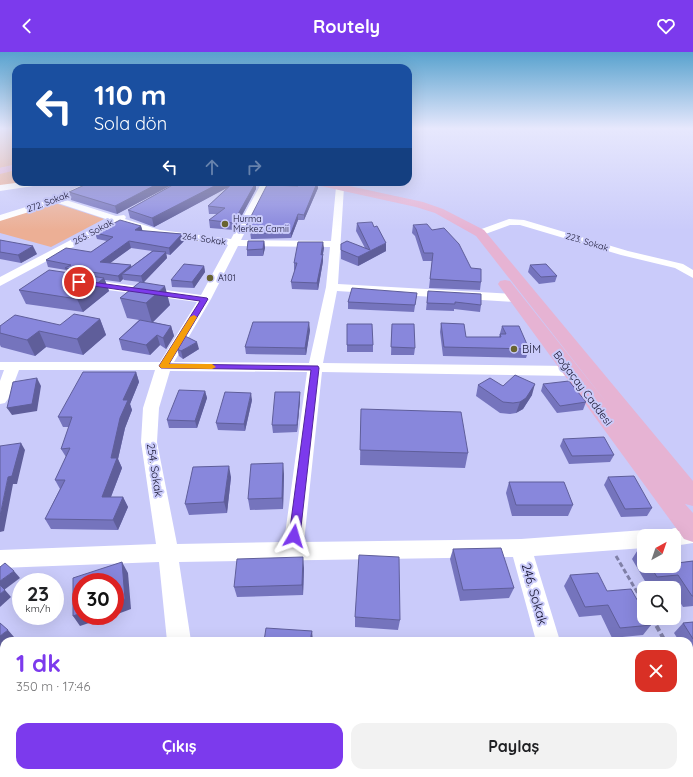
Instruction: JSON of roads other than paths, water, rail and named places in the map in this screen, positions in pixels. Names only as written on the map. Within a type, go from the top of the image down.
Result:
[{"type":"main road","points":[[0,171],[12,168]]},
{"type":"main road","name":"Boğaçay Caddesi","points":[[335,186],[402,199],[439,211],[480,233],[693,497]]},
{"type":"main road","name":"Boğaçay Caddesi","points":[[439,211],[455,223],[476,243],[515,298],[693,534]]},
{"type":"street","points":[[0,188],[13,186]]},
{"type":"street","name":"272. Sokak","points":[[0,218],[58,200],[87,186]]},
{"type":"street","name":"254. Sokak","points":[[178,637],[168,553],[149,442],[151,408],[164,366],[205,299],[264,186]]},
{"type":"street","points":[[292,551],[315,368],[332,287],[340,187]]},
{"type":"street","name":"264. Sokak","points":[[58,200],[159,232],[235,243],[336,244]]},
{"type":"street","name":"263. Sokak","points":[[0,282],[130,212]]},
{"type":"street","name":"223. Sokak","points":[[480,233],[509,222],[521,222],[618,251],[679,266],[693,275]]},
{"type":"street","points":[[679,266],[693,267]]},
{"type":"street","points":[[0,269],[40,276]]},
{"type":"street","points":[[71,281],[205,299]]},
{"type":"street","points":[[332,287],[515,298]]},
{"type":"street","points":[[0,399],[6,366],[164,366],[570,371]]},
{"type":"street","points":[[681,536],[693,534]]},
{"type":"street","points":[[0,559],[168,553],[521,548],[637,539]]},
{"type":"street","name":"246. Sokak","points":[[521,548],[547,637]]},
{"type":"place","name":"Hurma Merkez Camii","points":[[225,224]]},
{"type":"place","name":"A101","points":[[210,278]]},
{"type":"place","name":"BİM","points":[[514,349]]}]
